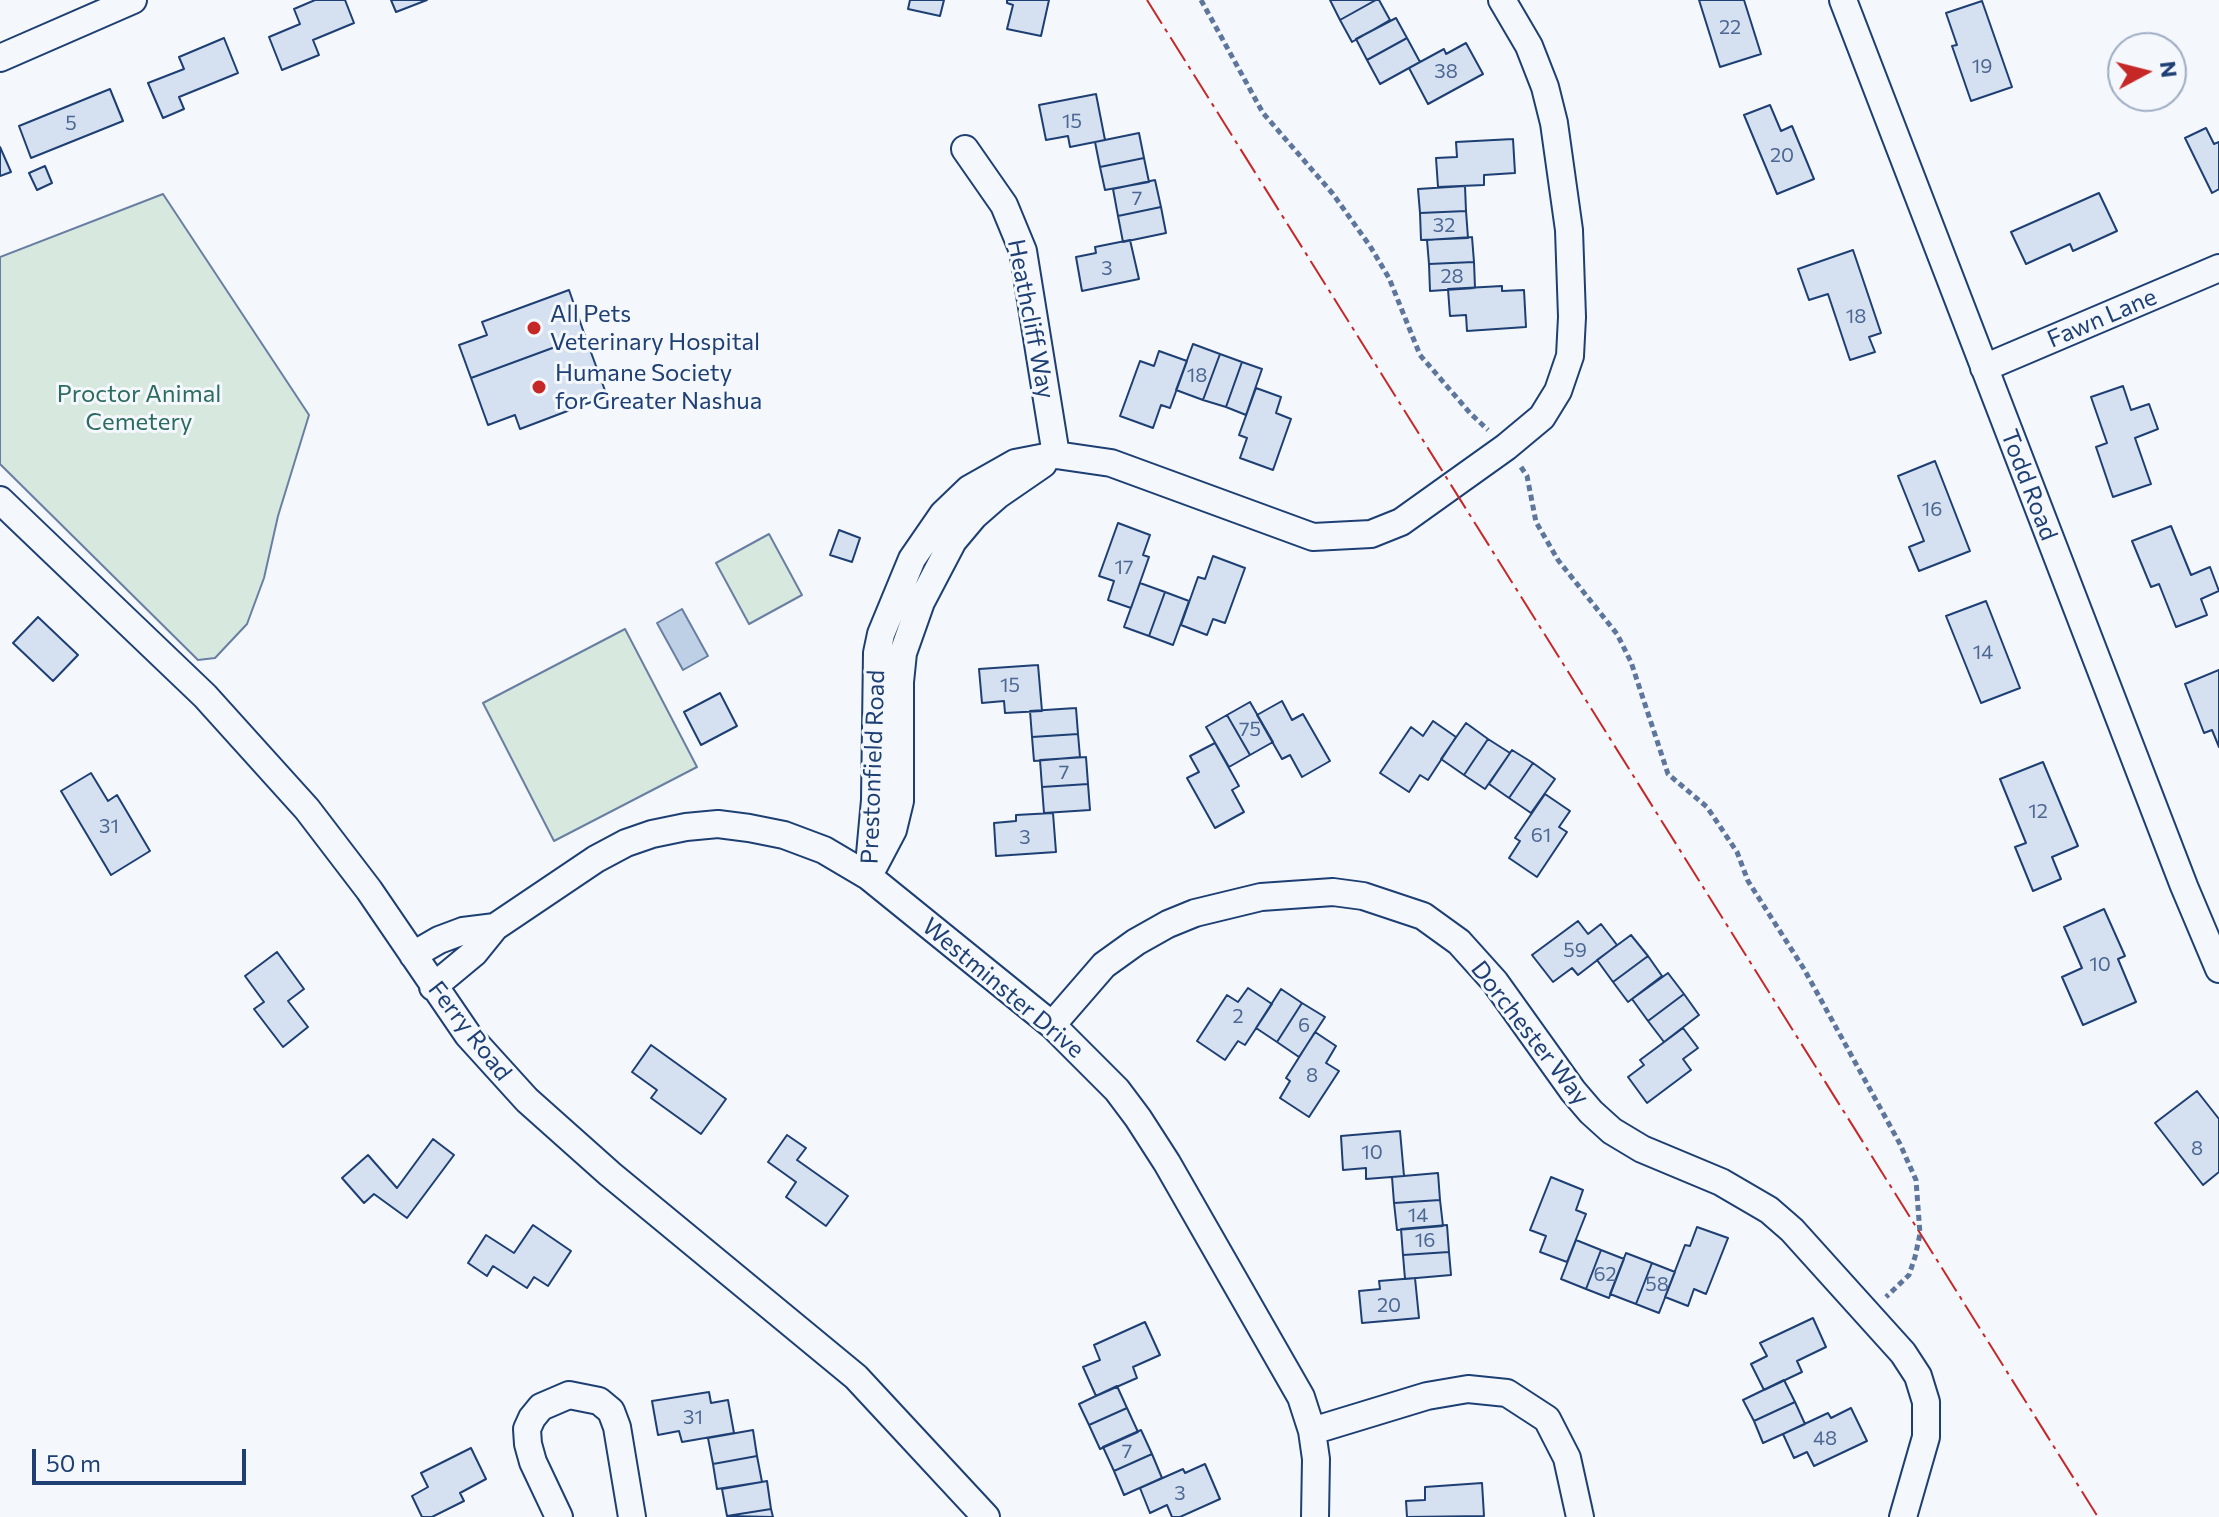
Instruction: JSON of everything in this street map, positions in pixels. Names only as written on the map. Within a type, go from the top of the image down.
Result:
[{"type":"street","points":[[0,58],[133,0]]},
{"type":"street","name":"Prestonfield Road","points":[[868,876],[876,772],[877,653],[884,625],[912,559],[943,514],[969,489],[1015,463],[1056,455],[1111,463],[1313,537],[1371,534],[1401,522],[1506,447],[1542,417],[1558,391],[1570,356],[1569,230],[1554,123],[1545,87],[1529,46],[1502,0]]},
{"type":"street","name":"Todd Road","points":[[1843,0],[2178,871],[2219,969]]},
{"type":"street","name":"Heathcliff Way","points":[[965,149],[1004,205],[1023,251],[1056,455]]},
{"type":"street","name":"Fawn Lane","points":[[1984,368],[2219,268]]},
{"type":"street","name":"Ferry Road","points":[[0,500],[215,707],[307,809],[369,890],[468,1035],[527,1100],[610,1174],[856,1377],[986,1517]]},
{"type":"street","name":"Westminster Drive","points":[[433,987],[474,953],[495,927],[606,854],[652,834],[718,824],[784,835],[824,850],[868,876],[1052,1025],[1117,1090],[1167,1163],[1301,1397],[1312,1431],[1316,1459],[1315,1517]]},
{"type":"street","name":"Dorchester Way","points":[[1052,1025],[1104,965],[1136,942],[1195,913],[1261,897],[1333,892],[1390,903],[1423,916],[1459,942],[1495,982],[1573,1091],[1612,1131],[1642,1149],[1742,1193],[1769,1210],[1792,1230],[1910,1364],[1918,1376],[1926,1402],[1926,1437],[1903,1517]]},
{"type":"street","name":"Westminster Drive","points":[[413,955],[463,931],[495,927]]},
{"type":"street","points":[[1312,1431],[1427,1396],[1468,1389],[1507,1393],[1547,1419],[1567,1458],[1580,1517]]},
{"type":"street","points":[[559,1517],[533,1462],[527,1429],[541,1407],[569,1395],[599,1401],[611,1411],[617,1427],[632,1517]]},
{"type":"path","points":[[1201,0],[1263,113],[1333,194],[1370,246],[1389,278],[1420,355],[1470,413],[1506,447],[1527,476],[1536,522],[1558,560],[1617,634],[1631,662],[1668,774],[1707,807],[1737,852],[1753,891],[1804,969],[1900,1144],[1916,1180],[1920,1234],[1909,1275],[1867,1313]]},
{"type":"green space","name":"Proctor Animal Cemetery","points":[[163,194],[309,415],[278,516],[264,578],[247,624],[215,658],[198,660],[0,464],[0,257]]},
{"type":"green space","points":[[769,534],[802,595],[749,624],[716,563]]},
{"type":"green space","points":[[625,629],[697,767],[554,841],[483,703]]},
{"type":"water","points":[[682,609],[708,656],[683,670],[657,623]]},
{"type":"building","points":[[315,0],[345,0],[354,23],[313,40],[319,55],[282,70],[269,37],[300,24],[294,9]]},
{"type":"building","points":[[391,0],[427,0],[396,12]]},
{"type":"building","points":[[910,0],[944,0],[940,16],[908,9]]},
{"type":"building","points":[[1007,0],[1049,0],[1041,36],[1007,29],[1013,5]]},
{"type":"building","points":[[1330,0],[1376,0],[1340,20]]},
{"type":"building","points":[[1379,0],[1390,20],[1352,42],[1340,20]]},
{"type":"building","points":[[1699,0],[1744,0],[1761,54],[1720,67]]},
{"type":"building","points":[[1982,1],[2012,87],[1971,101],[1952,46],[1957,45],[1946,13]]},
{"type":"building","points":[[1396,18],[1407,38],[1367,60],[1356,39]]},
{"type":"building","points":[[224,38],[238,73],[179,97],[184,109],[163,118],[148,83],[184,69],[179,57]]},
{"type":"building","points":[[1407,38],[1420,62],[1380,84],[1367,60]]},
{"type":"building","points":[[1466,43],[1483,74],[1428,104],[1409,68],[1444,49],[1446,54]]},
{"type":"building","points":[[110,89],[123,121],[31,158],[19,126]]},
{"type":"building","points":[[1096,94],[1105,140],[1070,147],[1068,136],[1046,140],[1039,105]]},
{"type":"building","points":[[1770,105],[1781,131],[1792,126],[1814,179],[1777,194],[1744,115]]},
{"type":"building","points":[[2206,128],[2214,144],[2219,142],[2219,189],[2212,193],[2185,138]]},
{"type":"building","points":[[1139,133],[1144,158],[1100,167],[1095,142]]},
{"type":"building","points":[[1513,139],[1515,173],[1484,175],[1484,185],[1438,187],[1436,158],[1457,157],[1456,142]]},
{"type":"building","points":[[0,147],[11,172],[0,176]]},
{"type":"building","points":[[1144,158],[1149,182],[1105,190],[1100,167]]},
{"type":"building","points":[[45,166],[52,183],[37,190],[29,173]]},
{"type":"building","points":[[1155,180],[1161,207],[1118,216],[1113,189]]},
{"type":"building","points":[[1465,186],[1466,211],[1420,213],[1418,189]]},
{"type":"building","points":[[2099,193],[2117,231],[2073,251],[2070,244],[2026,264],[2011,232]]},
{"type":"building","points":[[1161,207],[1166,233],[1123,242],[1118,216]]},
{"type":"building","points":[[1466,211],[1468,238],[1421,240],[1420,213]]},
{"type":"building","points":[[1472,237],[1474,262],[1429,264],[1427,240]]},
{"type":"building","points":[[1130,240],[1139,279],[1082,291],[1076,257],[1096,253],[1095,247]]},
{"type":"building","points":[[1853,250],[1881,333],[1869,337],[1875,352],[1850,360],[1828,294],[1809,300],[1798,269]]},
{"type":"building","points":[[1474,262],[1475,288],[1430,291],[1429,264]]},
{"type":"building","points":[[1502,286],[1502,291],[1524,290],[1526,327],[1467,331],[1466,315],[1450,316],[1448,289]]},
{"type":"building","name":"All Pets Veterinary Hospital","points":[[569,290],[585,336],[471,378],[459,345],[487,335],[482,322]]},
{"type":"building","name":"Humane Society for Greater Nashua","points":[[585,336],[607,396],[520,429],[515,415],[488,425],[471,378]]},
{"type":"building","points":[[1193,344],[1220,354],[1203,400],[1176,390]]},
{"type":"building","points":[[1159,351],[1187,361],[1170,408],[1161,405],[1153,428],[1120,416],[1140,361],[1154,366]]},
{"type":"building","points":[[1220,354],[1242,362],[1226,407],[1203,400]]},
{"type":"building","points":[[1242,362],[1262,369],[1246,415],[1226,407]]},
{"type":"building","points":[[2123,386],[2131,410],[2149,404],[2158,429],[2135,438],[2151,484],[2113,497],[2096,447],[2107,443],[2091,397]]},
{"type":"building","points":[[1256,388],[1281,397],[1276,413],[1291,419],[1273,470],[1240,458],[1247,438],[1239,435]]},
{"type":"building","points":[[1935,461],[1970,551],[1919,571],[1909,547],[1924,541],[1898,476]]},
{"type":"building","points":[[1118,523],[1150,535],[1143,555],[1149,557],[1131,608],[1108,600],[1114,581],[1099,576]]},
{"type":"building","points":[[2171,526],[2191,575],[2210,567],[2219,591],[2201,599],[2207,615],[2176,627],[2159,584],[2151,587],[2132,541]]},
{"type":"building","points":[[839,530],[860,538],[852,562],[830,555]]},
{"type":"building","points":[[1213,556],[1245,568],[1225,623],[1213,619],[1207,635],[1181,625],[1198,577],[1205,579]]},
{"type":"building","points":[[1140,583],[1165,592],[1149,636],[1124,627]]},
{"type":"building","points":[[1165,592],[1189,601],[1173,645],[1149,636]]},
{"type":"building","points":[[1986,601],[2020,688],[1981,703],[1946,616]]},
{"type":"building","points":[[38,617],[78,655],[53,681],[13,643]]},
{"type":"building","points":[[1038,665],[1042,711],[1005,713],[1004,701],[982,703],[979,669]]},
{"type":"building","points":[[2219,670],[2219,747],[2212,730],[2204,733],[2185,684]]},
{"type":"building","points":[[720,693],[737,726],[701,745],[684,712]]},
{"type":"building","points":[[1282,701],[1292,720],[1303,714],[1330,761],[1302,777],[1290,755],[1282,759],[1257,715]]},
{"type":"building","points":[[1250,702],[1273,742],[1250,755],[1227,715]]},
{"type":"building","points":[[1076,708],[1078,734],[1032,737],[1030,711]]},
{"type":"building","points":[[1227,715],[1250,755],[1229,767],[1206,727]]},
{"type":"building","points":[[1433,721],[1456,737],[1428,780],[1420,775],[1409,792],[1380,773],[1411,727],[1423,736]]},
{"type":"building","points":[[1466,723],[1488,739],[1464,775],[1441,759]]},
{"type":"building","points":[[1078,734],[1080,757],[1034,761],[1032,737]]},
{"type":"building","points":[[1488,739],[1510,753],[1485,789],[1464,775]]},
{"type":"building","points":[[1215,743],[1239,786],[1232,790],[1244,812],[1215,828],[1187,778],[1199,772],[1190,756]]},
{"type":"building","points":[[1512,750],[1533,763],[1509,798],[1489,784]]},
{"type":"building","points":[[1086,757],[1088,784],[1042,787],[1040,760]]},
{"type":"building","points":[[2043,762],[2078,846],[2052,857],[2061,879],[2033,891],[2015,847],[2026,843],[2000,779]]},
{"type":"building","points":[[1533,763],[1555,779],[1531,813],[1509,798]]},
{"type":"building","points":[[91,773],[108,801],[117,795],[150,851],[111,875],[61,791]]},
{"type":"building","points":[[1088,784],[1090,810],[1044,813],[1042,787]]},
{"type":"building","points":[[1545,794],[1570,811],[1559,827],[1567,832],[1537,877],[1509,858],[1520,841],[1515,838]]},
{"type":"building","points":[[1053,813],[1056,852],[996,856],[994,823],[1016,821],[1016,815]]},
{"type":"building","points":[[2104,909],[2125,956],[2118,959],[2136,1002],[2083,1025],[2062,977],[2082,968],[2064,927]]},
{"type":"building","points":[[1578,921],[1588,934],[1601,924],[1617,945],[1578,975],[1572,968],[1553,982],[1532,955]]},
{"type":"building","points":[[1631,935],[1648,956],[1613,982],[1597,960]]},
{"type":"building","points":[[277,952],[304,989],[288,1001],[308,1027],[283,1047],[254,1009],[264,1002],[245,976]]},
{"type":"building","points":[[1648,956],[1662,976],[1628,1002],[1613,982]]},
{"type":"building","points":[[1668,973],[1684,994],[1648,1021],[1632,999]]},
{"type":"building","points":[[1248,988],[1272,1004],[1245,1045],[1238,1041],[1225,1060],[1197,1041],[1227,995],[1238,1002]]},
{"type":"building","points":[[1281,989],[1302,1003],[1277,1042],[1256,1028]]},
{"type":"building","points":[[1684,994],[1699,1015],[1664,1042],[1648,1021]]},
{"type":"building","points":[[1302,1003],[1325,1017],[1299,1057],[1277,1042]]},
{"type":"building","points":[[1683,1028],[1698,1048],[1683,1059],[1691,1070],[1647,1103],[1628,1077],[1644,1065],[1640,1060]]},
{"type":"building","points":[[1315,1032],[1336,1046],[1326,1063],[1339,1071],[1309,1117],[1280,1098],[1290,1081],[1286,1078]]},
{"type":"building","points":[[651,1045],[726,1099],[701,1134],[651,1098],[657,1090],[632,1072]]},
{"type":"building","points":[[2197,1091],[2219,1119],[2219,1172],[2203,1185],[2155,1123]]},
{"type":"building","points":[[1400,1131],[1404,1176],[1366,1179],[1366,1168],[1343,1170],[1341,1136]]},
{"type":"building","points":[[787,1135],[806,1148],[797,1160],[848,1196],[826,1226],[786,1197],[796,1182],[768,1162]]},
{"type":"building","points":[[433,1139],[454,1155],[407,1218],[374,1194],[364,1203],[342,1178],[368,1155],[397,1188]]},
{"type":"building","points":[[1438,1173],[1440,1200],[1394,1203],[1392,1177]]},
{"type":"building","points":[[1551,1177],[1583,1190],[1576,1210],[1586,1214],[1567,1262],[1540,1252],[1546,1236],[1530,1230]]},
{"type":"building","points":[[1440,1200],[1443,1226],[1397,1230],[1394,1203]]},
{"type":"building","points":[[533,1225],[571,1251],[548,1286],[534,1277],[527,1288],[493,1266],[487,1276],[468,1263],[486,1235],[514,1253]]},
{"type":"building","points":[[1447,1225],[1449,1252],[1403,1255],[1401,1229]]},
{"type":"building","points":[[1697,1227],[1728,1238],[1706,1294],[1694,1289],[1688,1306],[1665,1297],[1685,1245],[1690,1246]]},
{"type":"building","points":[[1576,1240],[1601,1250],[1586,1289],[1561,1279]]},
{"type":"building","points":[[1601,1250],[1624,1259],[1609,1298],[1586,1289]]},
{"type":"building","points":[[1449,1252],[1451,1275],[1405,1279],[1403,1255]]},
{"type":"building","points":[[1626,1253],[1652,1263],[1636,1304],[1610,1294]]},
{"type":"building","points":[[1652,1263],[1675,1272],[1659,1313],[1636,1304]]},
{"type":"building","points":[[1415,1278],[1419,1318],[1362,1323],[1359,1291],[1380,1289],[1379,1281]]},
{"type":"building","points":[[1813,1318],[1826,1347],[1797,1361],[1802,1372],[1764,1390],[1751,1364],[1767,1356],[1760,1343]]},
{"type":"building","points":[[1145,1322],[1160,1355],[1133,1367],[1137,1378],[1096,1396],[1083,1367],[1100,1360],[1094,1345]]},
{"type":"building","points":[[1784,1380],[1795,1402],[1754,1421],[1743,1400]]},
{"type":"building","points":[[1117,1386],[1127,1408],[1089,1425],[1079,1404]]},
{"type":"building","points":[[709,1392],[711,1403],[728,1400],[734,1433],[682,1442],[679,1431],[658,1435],[652,1401]]},
{"type":"building","points":[[1795,1402],[1805,1424],[1763,1443],[1754,1421]]},
{"type":"building","points":[[1127,1408],[1138,1432],[1100,1449],[1089,1425]]},
{"type":"building","points":[[1851,1408],[1867,1441],[1814,1466],[1807,1452],[1794,1458],[1783,1434],[1828,1413],[1831,1418]]},
{"type":"building","points":[[753,1430],[757,1456],[713,1464],[708,1438]]},
{"type":"building","points":[[1141,1430],[1152,1454],[1114,1471],[1103,1447]]},
{"type":"building","points":[[471,1448],[486,1479],[460,1493],[464,1501],[432,1517],[422,1517],[412,1496],[428,1487],[421,1473]]},
{"type":"building","points":[[1152,1454],[1162,1478],[1124,1495],[1114,1471]]},
{"type":"building","points":[[757,1456],[762,1482],[717,1489],[713,1464]]},
{"type":"building","points":[[1205,1464],[1220,1499],[1180,1517],[1172,1517],[1167,1505],[1150,1513],[1140,1488],[1183,1469],[1185,1473]]},
{"type":"building","points":[[767,1481],[771,1509],[727,1516],[722,1489]]},
{"type":"building","points":[[1482,1483],[1484,1516],[1407,1517],[1406,1501],[1425,1500],[1425,1487]]},
{"type":"building","points":[[771,1509],[773,1517],[727,1516]]},
{"type":"power","points":[[1147,0],[2098,1517]]},
{"type":"place","name":"All Pets Veterinary Hospital","points":[[534,328]]},
{"type":"place","name":"Humane Society for Greater Nashua","points":[[539,387]]}]
